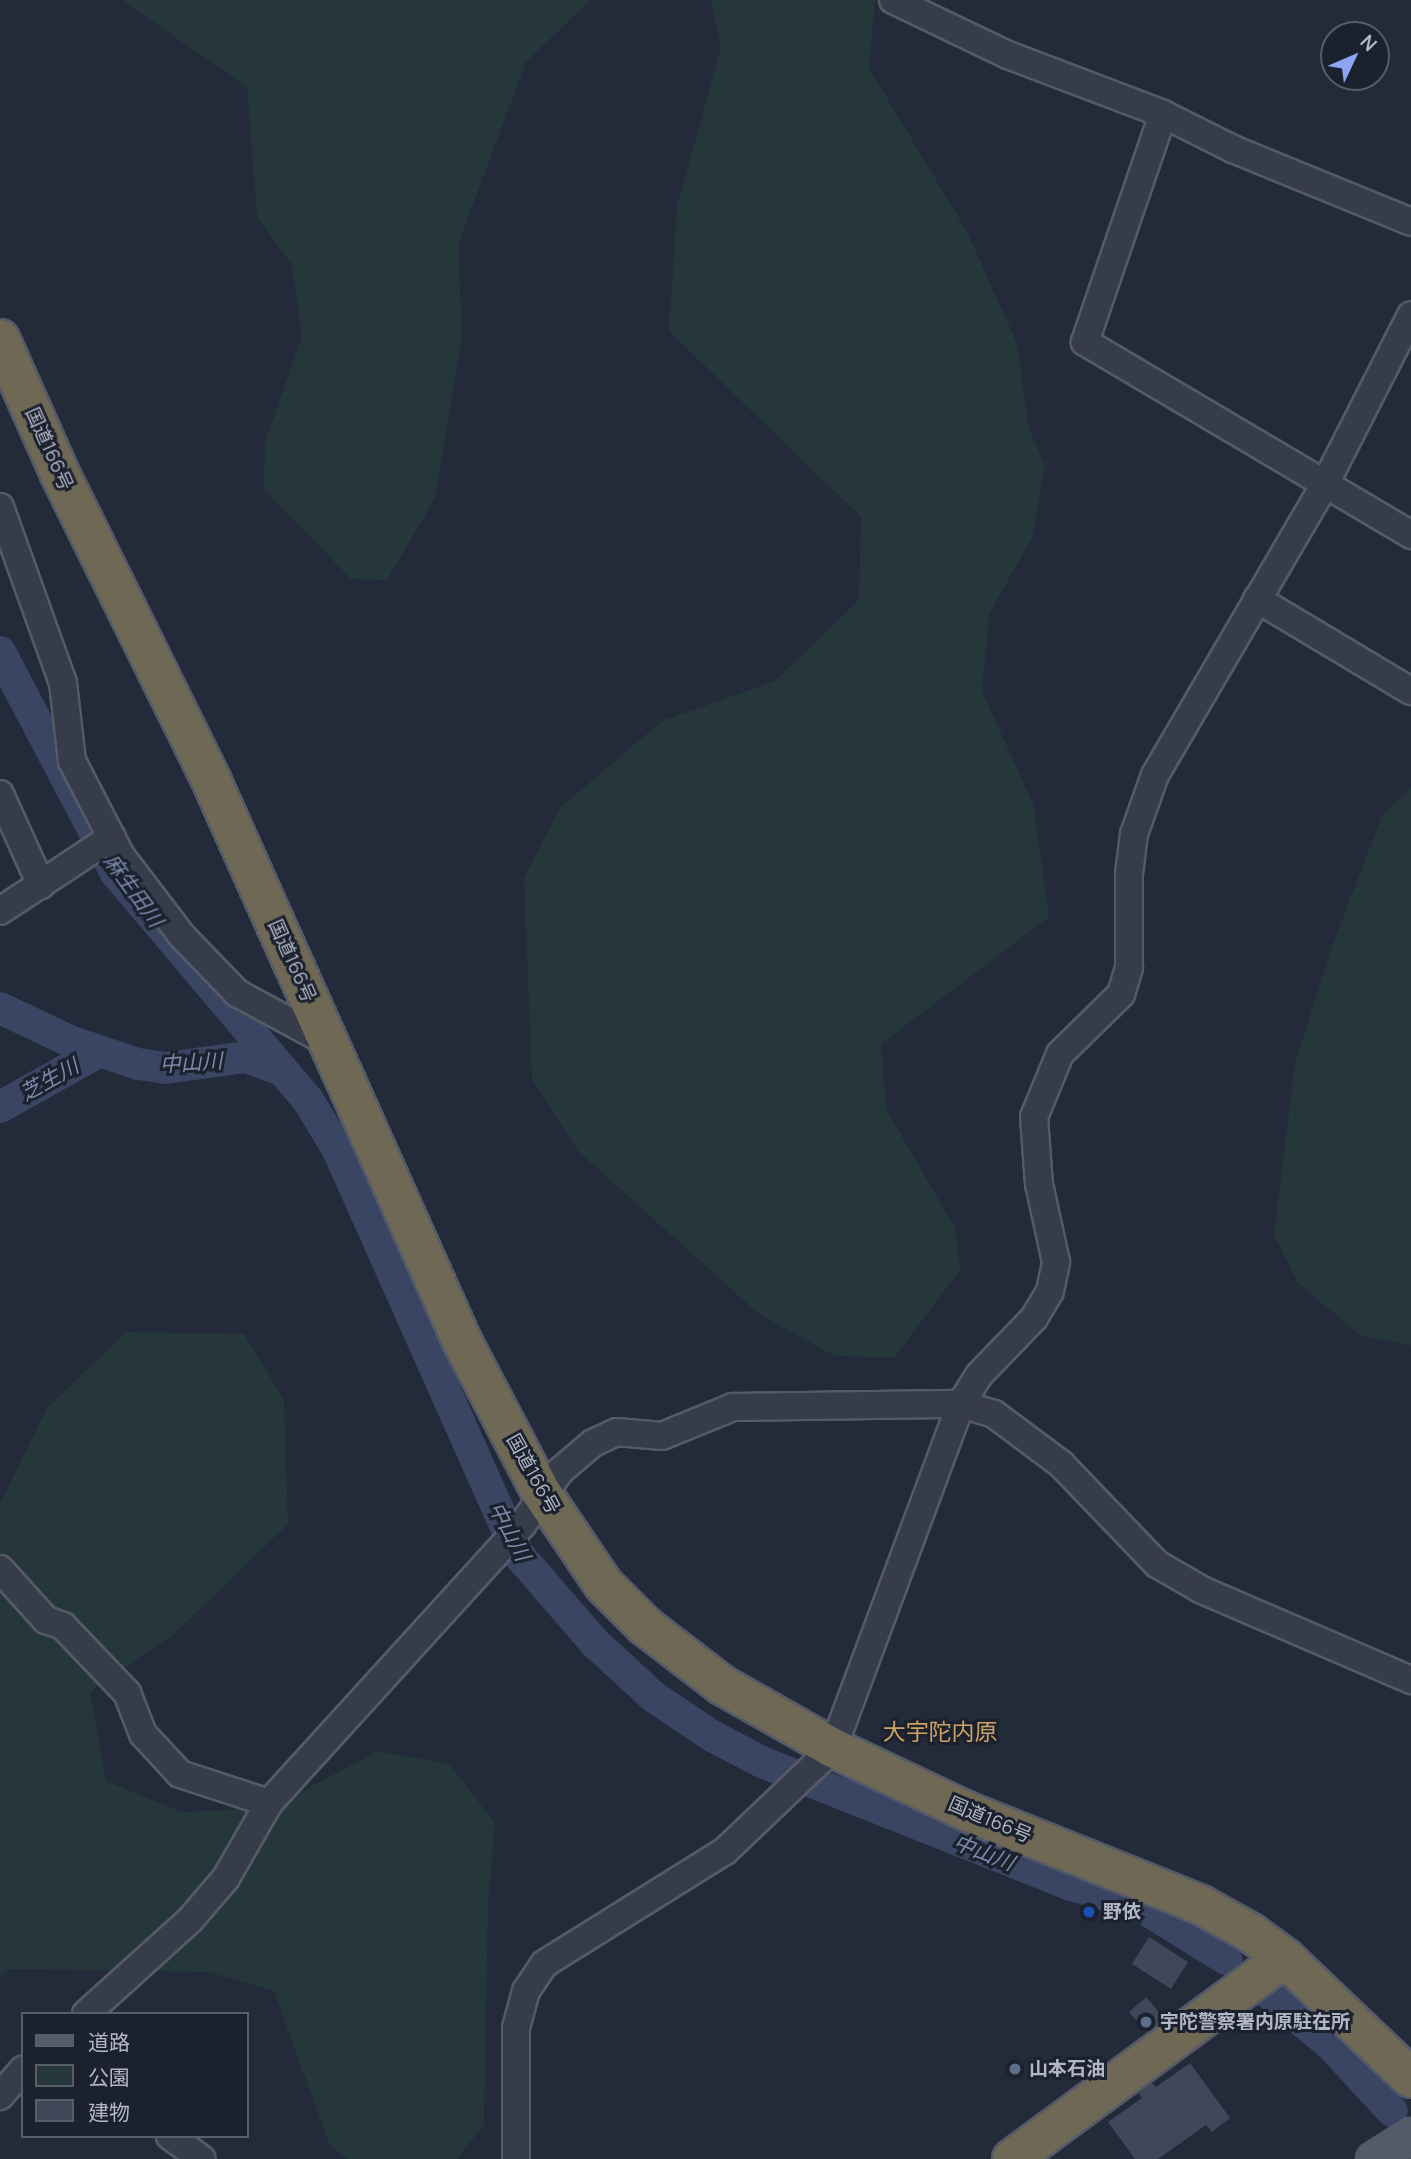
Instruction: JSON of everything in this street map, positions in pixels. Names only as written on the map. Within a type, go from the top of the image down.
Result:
[{"type":"highway","name":"国道166号","points":[[0,339],[60,474],[212,782],[450,1317],[541,1492],[604,1585],[645,1626],[722,1685],[833,1748],[978,1816],[1201,1905],[1285,1958],[1411,2078]]},
{"type":"highway","points":[[1012,2159],[1285,1958]]},
{"type":"main road","points":[[1373,2159],[1411,2135]]},
{"type":"street","points":[[893,0],[1008,55],[1163,114],[1235,150],[1411,222]]},
{"type":"street","points":[[1163,114],[1085,342],[1411,535]]},
{"type":"street","points":[[516,2159],[516,2028],[526,1991],[544,1964],[725,1851],[833,1748],[961,1404],[979,1375],[1034,1318],[1049,1292],[1056,1262],[1039,1184],[1034,1116],[1060,1054],[1121,994],[1129,967],[1129,874],[1134,834],[1155,775],[1325,482],[1411,315]]},
{"type":"street","points":[[0,507],[63,683],[72,761],[121,856],[183,937],[237,993],[329,1043]]},
{"type":"street","points":[[1257,599],[1411,691]]},
{"type":"street","points":[[0,794],[41,885]]},
{"type":"street","points":[[0,911],[112,837]]},
{"type":"street","points":[[88,2012],[190,1920],[226,1878],[269,1803],[522,1525],[541,1492],[593,1443],[617,1432],[662,1436],[733,1407],[961,1404],[994,1414],[1036,1441],[1157,1564],[1202,1590],[1411,1680]]},
{"type":"street","points":[[0,1569],[46,1620],[64,1626],[127,1693],[143,1734],[180,1774],[269,1803]]},
{"type":"street","points":[[0,2096],[21,2072]]},
{"type":"street","points":[[173,2138],[202,2159]]},
{"type":"green space","points":[[122,0],[590,0],[526,62],[458,244],[462,333],[435,498],[387,580],[351,579],[264,489],[265,442],[302,336],[292,265],[257,217],[247,87]]},
{"type":"green space","points":[[711,0],[875,0],[869,68],[966,230],[1017,343],[1028,426],[1045,467],[1032,538],[989,614],[982,691],[1033,804],[1049,917],[881,1044],[886,1109],[955,1228],[960,1270],[894,1358],[835,1356],[759,1314],[578,1151],[532,1079],[524,878],[560,808],[662,721],[775,681],[859,600],[861,517],[669,331],[677,207],[721,48]]},
{"type":"green space","points":[[1411,788],[1411,1345],[1361,1336],[1297,1282],[1274,1234],[1295,1063],[1332,946],[1382,816]]},
{"type":"green space","points":[[126,1332],[244,1334],[284,1400],[288,1524],[173,1635],[90,1692],[106,1781],[182,1812],[271,1808],[378,1751],[449,1764],[495,1823],[488,1900],[484,2125],[457,2159],[348,2159],[330,2146],[274,1991],[209,1972],[8,1969],[0,1977],[0,1504],[47,1408]]},
{"type":"building","points":[[1149,1937],[1188,1962],[1171,1989],[1132,1964]]},
{"type":"building","points":[[1146,1997],[1165,2019],[1147,2033],[1129,2012]]},
{"type":"building","points":[[1190,2063],[1230,2118],[1212,2132],[1206,2125],[1158,2159],[1135,2159],[1108,2122],[1142,2098],[1139,2093],[1152,2083],[1156,2087]]},
{"type":"waterway","name":"中山川","points":[[0,652],[116,873],[308,1100],[338,1150],[518,1554],[595,1643],[654,1697],[712,1736],[762,1762],[1071,1885],[1137,1904],[1226,1959]]},
{"type":"waterway","name":"中山川","points":[[0,1008],[72,1042],[138,1064],[165,1068],[246,1057],[279,1069]]},
{"type":"waterway","name":"芝生川","points":[[0,1107],[98,1052]]},
{"type":"waterway","name":"中山川","points":[[1272,1996],[1330,2044],[1392,2111]]},
{"type":"place","name":"野依","points":[[1089,1912]]},
{"type":"place","name":"宇陀警察署内原駐在所","points":[[1146,2022]]},
{"type":"place","name":"山本石油","points":[[1015,2069]]},
{"type":"district","name":"大宇陀内原","points":[[940,1731]]},
{"type":"water label","name":"麻生田川","points":[[134,890]]}]
